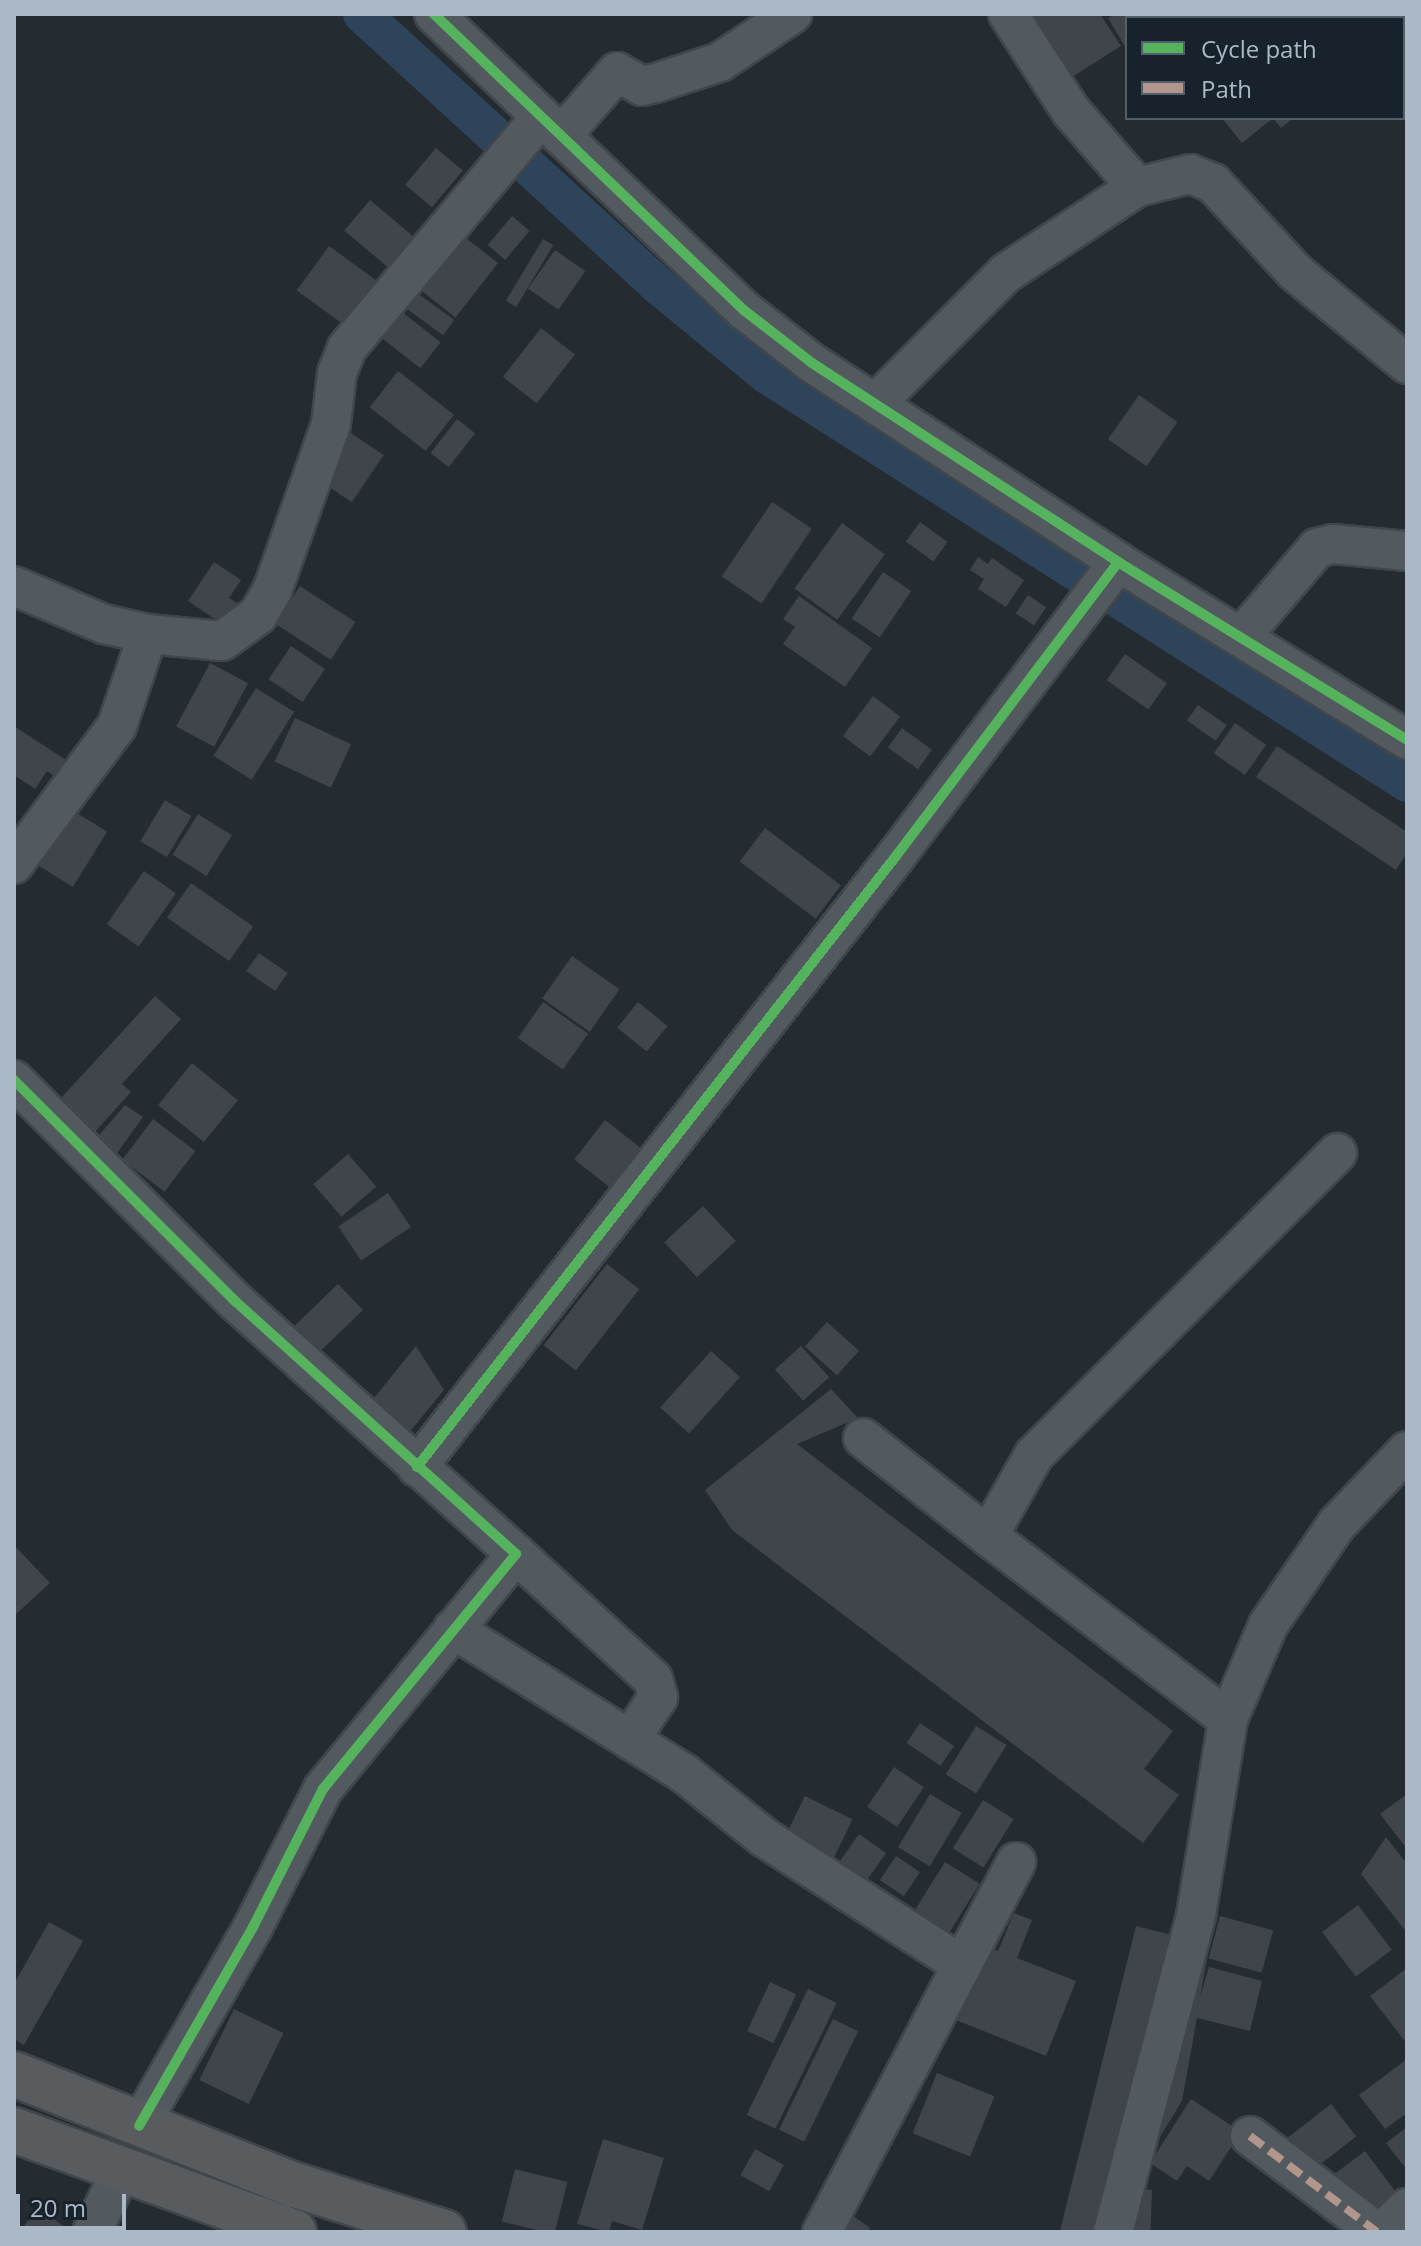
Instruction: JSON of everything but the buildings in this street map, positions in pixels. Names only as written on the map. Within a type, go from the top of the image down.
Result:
[{"type":"highway","points":[[14,2074],[139,2126],[295,2185],[444,2232]]},
{"type":"highway","points":[[14,2130],[294,2232]]},
{"type":"street","points":[[434,14],[541,130],[745,311],[1113,570],[1241,637],[1407,740]]},
{"type":"street","points":[[14,586],[104,624],[148,634],[222,641],[258,615],[331,424],[337,373],[347,348],[489,173],[617,72],[642,86],[720,62],[792,14]]},
{"type":"street","points":[[1008,14],[1071,111],[1137,187]]},
{"type":"street","points":[[875,404],[1006,273],[1137,187],[1190,174],[1213,183],[1286,263],[1407,364]]},
{"type":"street","points":[[1241,637],[1317,548],[1333,544],[1407,551]]},
{"type":"street","points":[[417,1467],[1077,621],[1113,570]]},
{"type":"street","points":[[14,864],[117,726],[148,634]]},
{"type":"street","points":[[14,1081],[235,1301],[653,1679],[658,1697],[630,1740]]},
{"type":"street","points":[[988,1536],[1034,1455],[1337,1153]]},
{"type":"street","points":[[863,1438],[1228,1719]]},
{"type":"street","points":[[1113,2232],[1196,1915],[1228,1719],[1268,1625],[1337,1524],[1407,1451]]},
{"type":"street","points":[[139,2126],[253,1927],[323,1789],[516,1554]]},
{"type":"street","points":[[453,1629],[685,1774],[765,1838],[959,1963]]},
{"type":"street","points":[[822,2232],[959,1963],[1016,1862]]},
{"type":"street","points":[[1250,2136],[1379,2232],[1407,2208]]},
{"type":"street","points":[[92,2232],[121,2171]]},
{"type":"waterway","points":[[362,14],[660,287],[767,375],[1407,783]]},
{"type":"marked path","points":[[1250,2136],[1377,2232]]},
{"type":"cycle path","points":[[434,14],[745,311],[812,363],[1118,562],[1407,740]]},
{"type":"cycle path","points":[[417,1467],[896,856],[1118,562]]},
{"type":"cycle path","points":[[14,1080],[235,1301],[516,1554],[323,1789],[253,1927],[139,2126]]}]
